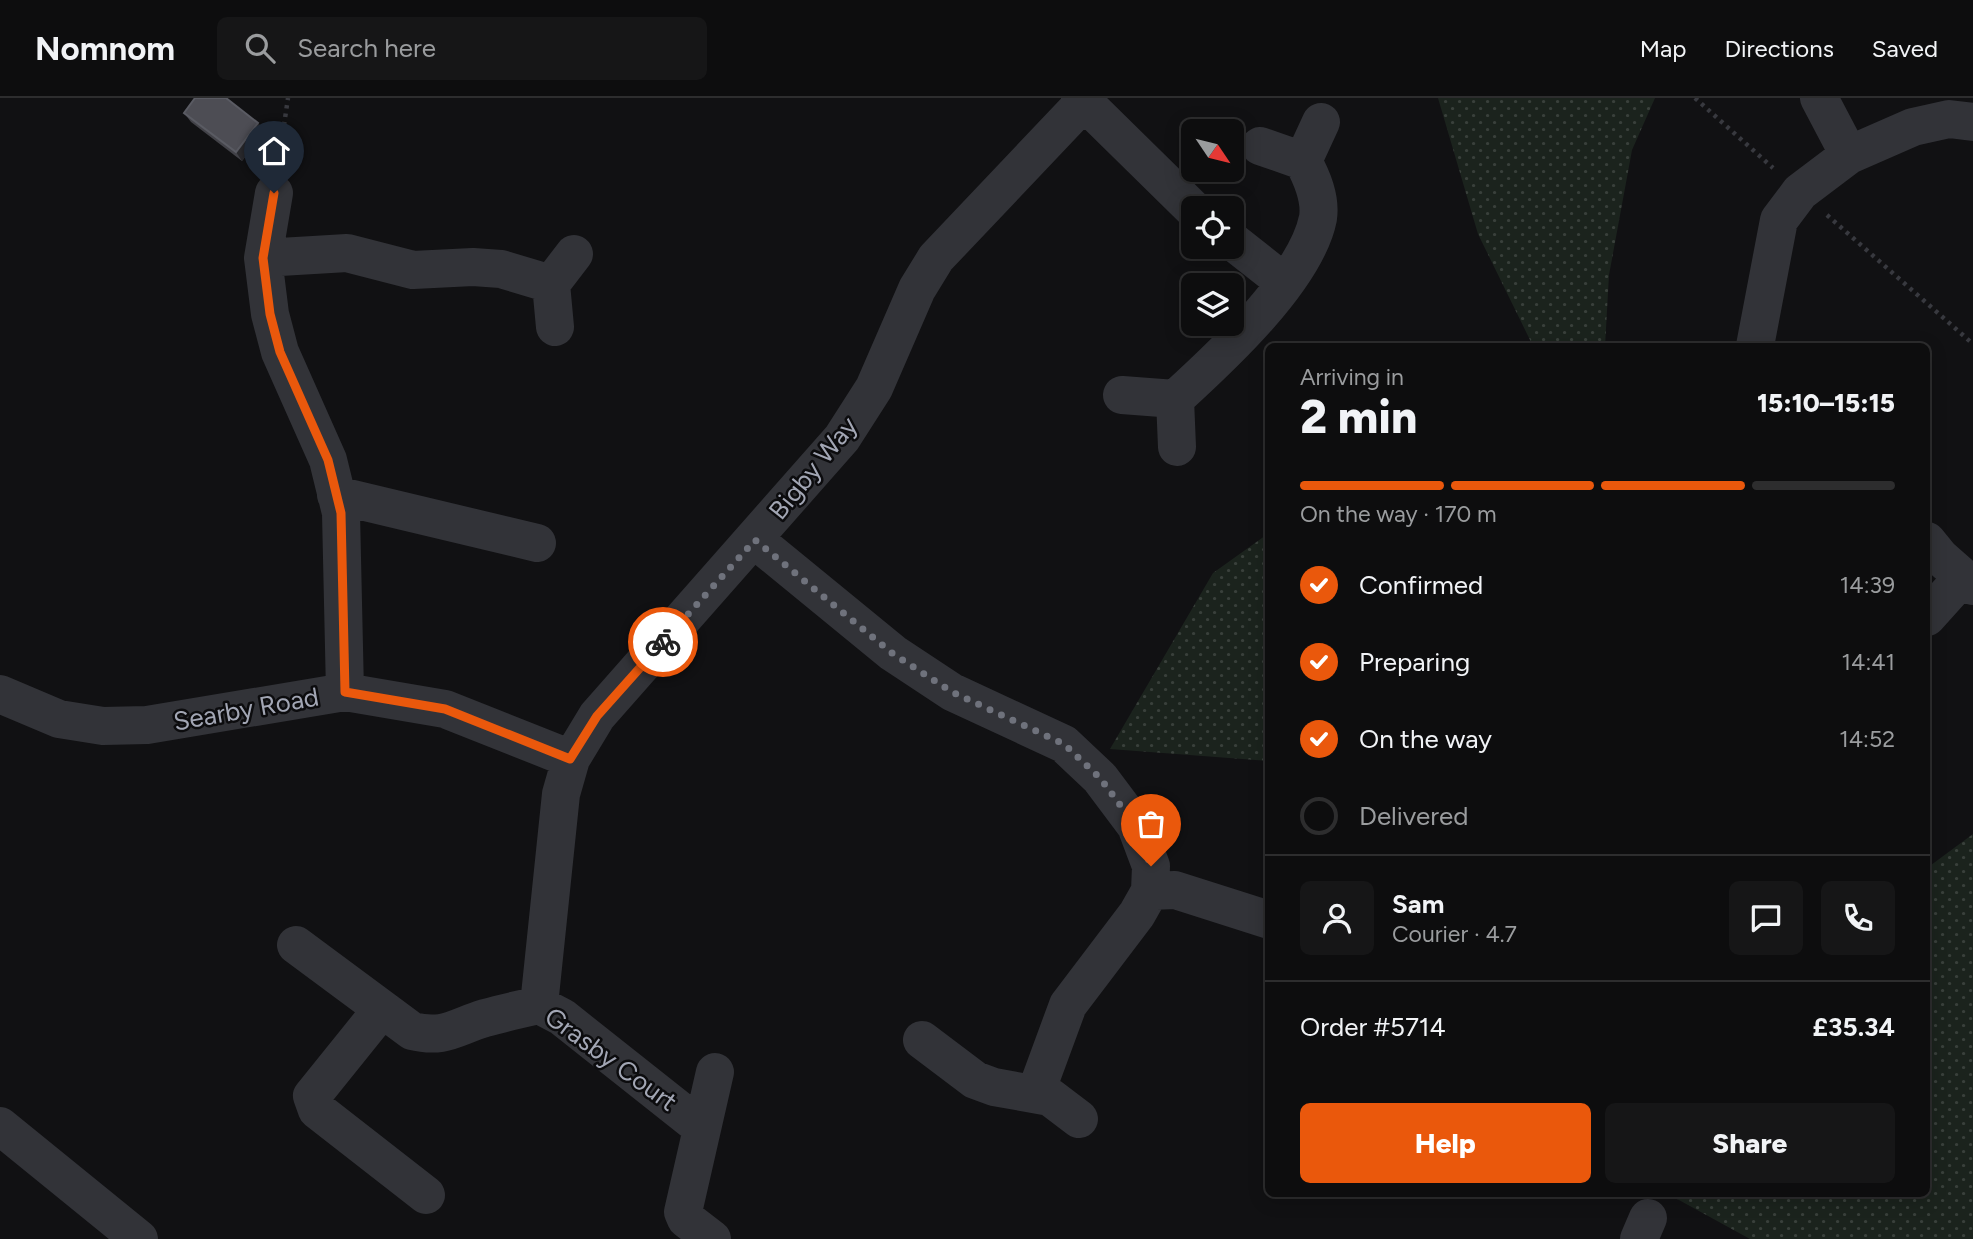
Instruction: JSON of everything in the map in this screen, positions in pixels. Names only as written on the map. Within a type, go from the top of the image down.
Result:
[{"type":"street","points":[[1819,98],[1849,155]]},
{"type":"street","points":[[1082,100],[1181,197]]},
{"type":"street","name":"Bigby Way","points":[[539,1005],[561,794],[570,759],[597,716],[755,540],[848,428],[874,388],[917,289],[936,258],[1082,100]]},
{"type":"street","points":[[1756,343],[1779,220],[1800,192],[1849,155],[1913,127],[1949,119],[1973,122]]},
{"type":"street","points":[[1122,395],[1175,399],[1242,336],[1284,282],[1307,250],[1318,217],[1318,200],[1303,161],[1321,121]]},
{"type":"street","points":[[1260,146],[1303,161]]},
{"type":"street","points":[[274,193],[263,258],[270,314],[280,352],[328,460],[341,513],[345,692]]},
{"type":"street","points":[[1244,250],[1284,282]]},
{"type":"street","points":[[263,258],[347,253],[413,270],[473,267],[501,269],[551,284]]},
{"type":"street","points":[[555,327],[551,284],[574,254]]},
{"type":"street","points":[[1175,399],[1177,447]]},
{"type":"street","points":[[336,495],[537,543]]},
{"type":"street","points":[[755,540],[892,653],[952,692],[1064,744],[1100,778],[1136,826],[1151,866],[1150,891],[1137,914],[1087,976],[1068,1005],[1036,1092]]},
{"type":"street","points":[[1930,544],[1968,581],[1930,614]]},
{"type":"street","name":"Searby Road","points":[[0,694],[59,719],[114,726],[147,725],[345,692],[445,709],[570,759]]},
{"type":"street","points":[[1150,891],[1175,890],[1265,919]]},
{"type":"street","name":"Grasby Court","points":[[296,945],[412,1031],[430,1036],[539,1005],[562,1017],[702,1128]]},
{"type":"street","points":[[382,1009],[312,1096],[313,1103],[317,1110],[426,1195]]},
{"type":"street","points":[[922,1040],[975,1080],[994,1087],[1036,1092],[1050,1097],[1079,1119]]},
{"type":"street","name":"Grasby Court","points":[[712,1239],[686,1219],[684,1212],[715,1072]]},
{"type":"street","points":[[0,1126],[139,1239]]},
{"type":"path","points":[[274,193],[288,98]]},
{"type":"path","points":[[1695,98],[1973,344]]},
{"type":"shaded area","points":[[1438,98],[1655,98],[1632,150],[1609,275],[1605,343],[1532,343],[1478,234]]},
{"type":"shaded area","points":[[1265,536],[1265,761],[1110,749],[1213,573]]},
{"type":"shaded area","points":[[1973,834],[1973,1239],[1750,1239],[1673,1197],[1930,1197],[1930,866]]},
{"type":"building","points":[[195,98],[226,98],[258,123],[236,152],[184,113]]},
{"type":"way so far","points":[[663,642],[755,540],[892,653],[952,692],[1064,744],[1100,778],[1136,826],[1151,866]]},
{"type":"route","points":[[274,193],[263,258],[270,314],[280,352],[328,460],[341,513],[345,692],[393,698],[445,709],[570,759],[597,716],[663,642]]}]
